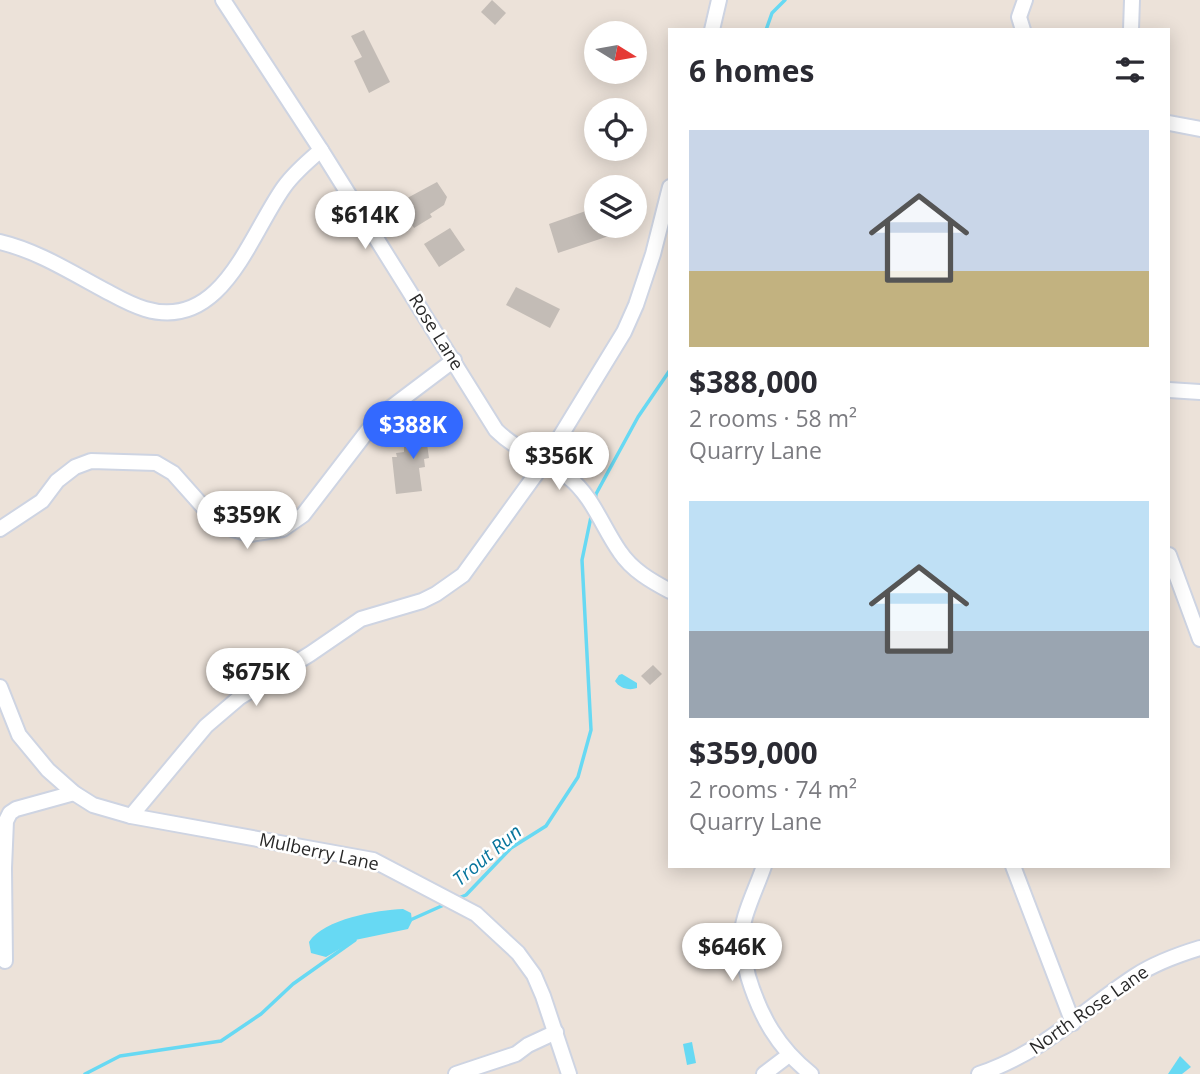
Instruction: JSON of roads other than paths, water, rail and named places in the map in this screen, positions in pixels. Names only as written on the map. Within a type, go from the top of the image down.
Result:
[{"type":"street","name":"Rose Lane","points":[[223,0],[321,150],[496,430],[505,439],[544,463]]},
{"type":"street","points":[[712,28],[719,0]]},
{"type":"street","points":[[1022,28],[1019,17],[1025,0]]},
{"type":"street","points":[[1131,28],[1132,0]]},
{"type":"street","points":[[1170,123],[1200,129]]},
{"type":"street","points":[[0,242],[40,256],[133,305],[159,312],[186,311],[208,300],[224,285],[284,186],[321,150]]},
{"type":"street","points":[[131,816],[206,726],[240,697],[361,619],[422,601],[463,575],[544,463],[624,332],[653,254],[668,195]]},
{"type":"street","points":[[0,530],[42,501],[57,481],[75,467],[92,461],[156,463],[173,473],[214,519],[226,527],[250,534],[283,528],[303,515],[369,429],[389,409],[454,360]]},
{"type":"street","points":[[1170,390],[1200,392]]},
{"type":"street","points":[[544,463],[568,476],[590,503],[620,553],[631,565],[652,582],[668,590]]},
{"type":"street","points":[[1170,558],[1200,639]]},
{"type":"street","name":"Mulberry Lane","points":[[0,687],[19,735],[48,770],[74,793],[93,804],[131,816],[373,860],[475,914],[526,964],[543,996],[569,1074]]},
{"type":"street","points":[[5,961],[6,821],[16,809],[74,793]]},
{"type":"street","points":[[763,868],[743,926],[741,943],[759,1009],[777,1040],[789,1055],[811,1074]]},
{"type":"street","points":[[1014,868],[1073,1023]]},
{"type":"street","name":"North Rose Lane","points":[[979,1074],[1052,1039],[1135,976],[1157,963],[1200,948]]},
{"type":"street","points":[[456,1074],[516,1054],[528,1045],[556,1032]]},
{"type":"street","points":[[764,1074],[789,1055]]},
{"type":"water","points":[[622,674],[637,683],[637,688],[628,689],[617,683],[615,681]]},
{"type":"water","points":[[403,909],[411,913],[412,921],[408,929],[355,940],[326,957],[311,953],[309,942],[326,927],[352,917]]},
{"type":"water","points":[[692,1042],[696,1063],[687,1065],[683,1044]]},
{"type":"water","points":[[1180,1056],[1191,1067],[1182,1074],[1168,1074]]},
{"type":"waterway","name":"Trout Run","points":[[767,28],[772,13],[785,0]]},
{"type":"waterway","name":"Trout Run","points":[[595,502],[596,494],[638,417],[668,373]]},
{"type":"waterway","name":"Trout Run","points":[[456,899],[466,895],[511,848],[546,826],[578,777],[591,730],[582,560],[592,512]]},
{"type":"waterway","name":"Trout Run","points":[[408,921],[446,904]]},
{"type":"waterway","name":"Trout Run","points":[[85,1074],[120,1056],[221,1041],[261,1014],[293,984],[355,940]]}]
